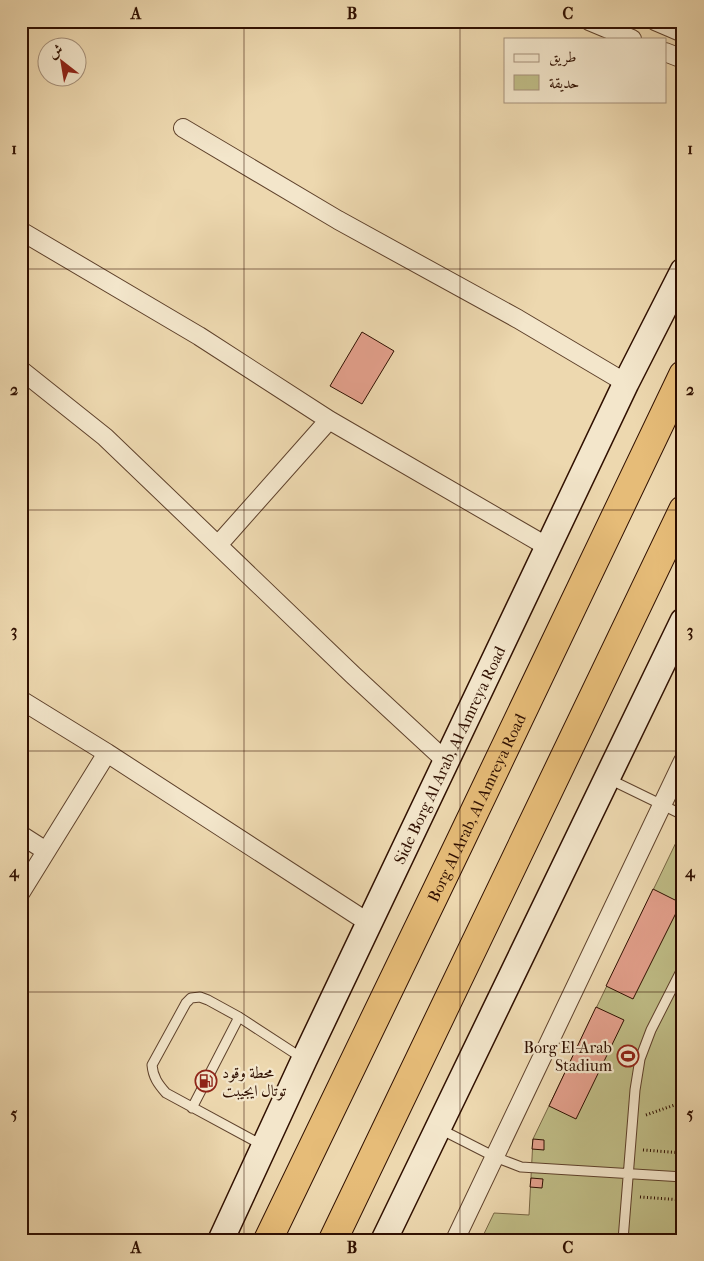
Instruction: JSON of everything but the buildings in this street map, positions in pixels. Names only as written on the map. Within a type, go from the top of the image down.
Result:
[{"type":"highway","name":"Borg Al Arab, Al Amreya Road","points":[[268,1240],[460,844],[683,375]]},
{"type":"highway","points":[[333,1240],[683,510]]},
{"type":"street","points":[[655,21],[683,32]]},
{"type":"street","points":[[600,23],[630,38]]},
{"type":"street","points":[[666,52],[683,59]]},
{"type":"street","points":[[183,128],[338,220],[526,323],[626,383]]},
{"type":"street","points":[[22,233],[198,336],[329,420],[548,548]]},
{"type":"street","name":"Side Borg Al Arab, Al Amreya Road","points":[[221,1240],[304,1060],[626,383],[683,271]]},
{"type":"street","points":[[21,370],[105,437],[446,761]]},
{"type":"street","points":[[218,545],[329,420]]},
{"type":"street","points":[[384,1240],[683,621]]},
{"type":"street","points":[[21,700],[107,753],[369,923]]},
{"type":"street","points":[[21,892],[107,753]]},
{"type":"street","points":[[455,1240],[683,761]]},
{"type":"street","points":[[21,835],[46,851]]},
{"type":"lane","points":[[607,778],[683,815]]},
{"type":"lane","points":[[623,1240],[636,1074],[651,1030],[683,967]]},
{"type":"lane","points":[[265,1146],[166,1093],[156,1080],[152,1065],[186,1003],[191,998],[200,997],[239,1017],[304,1060]]},
{"type":"lane","points":[[192,1108],[239,1017]]},
{"type":"lane","points":[[438,1128],[511,1164],[532,1169],[683,1177]]},
{"type":"path","points":[[632,1120],[683,1102]]},
{"type":"path","points":[[630,1149],[683,1153]]},
{"type":"path","points":[[627,1196],[683,1200]]},
{"type":"green space","name":"Borg El-Arab Stadium","points":[[683,828],[683,1240],[481,1240],[494,1213],[529,1215],[533,1139]]},
{"type":"place","name":"Borg El-Arab Stadium","points":[[628,1056]]},
{"type":"place","name":"محطة وقود توتال ايجيبت","points":[[206,1081]]}]
